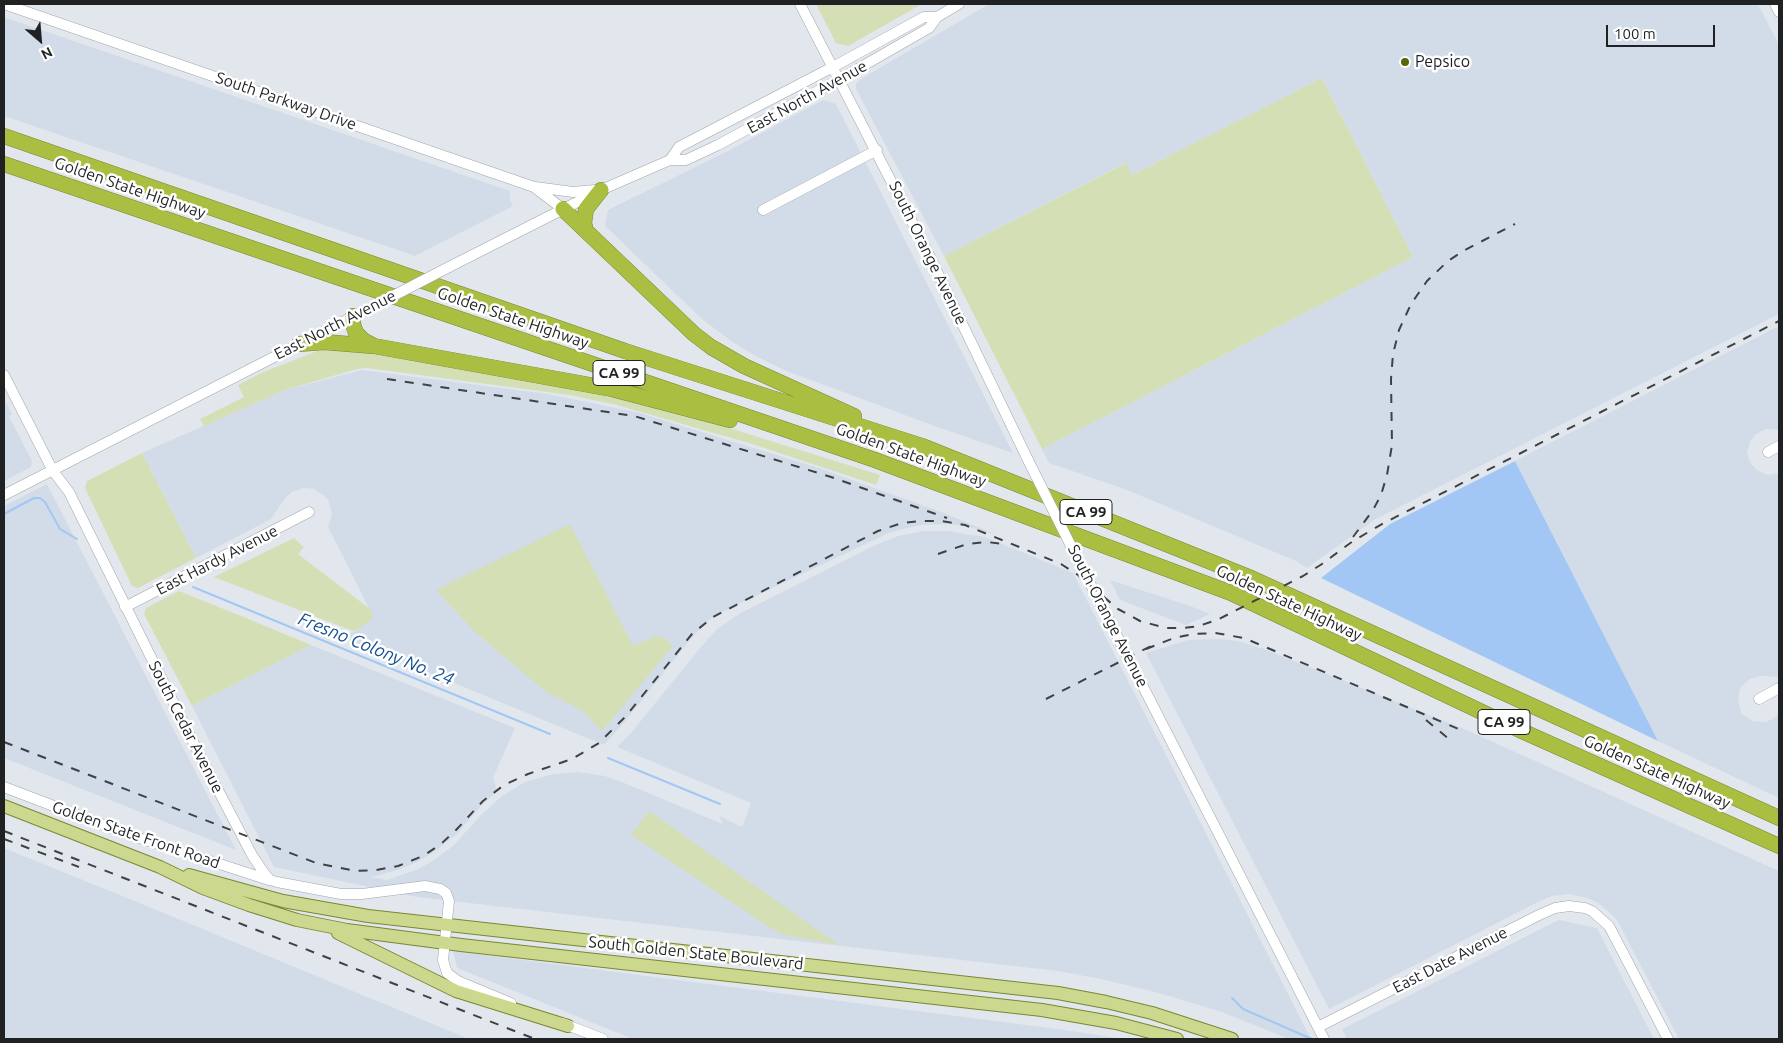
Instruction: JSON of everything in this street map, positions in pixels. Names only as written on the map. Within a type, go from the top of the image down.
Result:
[{"type":"highway","name":"Golden State Highway","points":[[4,136],[625,351],[922,446],[1250,578],[1779,818]]},
{"type":"highway","name":"Golden State Highway","points":[[4,164],[875,460],[1231,593],[1524,732],[1779,846]]},
{"type":"highway","points":[[586,231],[584,223],[586,209],[601,190]]},
{"type":"highway","points":[[563,209],[694,334],[726,356],[761,374],[922,446]]},
{"type":"highway","points":[[353,316],[356,333],[363,340],[374,346]]},
{"type":"highway","points":[[300,344],[324,342],[374,346],[612,389],[875,460]]},
{"type":"main road","name":"South Golden State Boulevard","points":[[4,806],[160,867],[203,888],[249,905],[322,925],[371,934],[446,934],[1058,993],[1152,1013],[1232,1039]]},
{"type":"main road","name":"South Golden State Boulevard","points":[[160,867],[307,907],[368,916],[446,934],[1042,1010],[1116,1023],[1177,1039]]},
{"type":"main road","points":[[322,925],[456,991],[568,1026]]},
{"type":"street","name":"South Parkway Drive","points":[[4,4],[534,187],[563,209]]},
{"type":"street","name":"South Orange Avenue","points":[[800,4],[930,255],[1076,554],[1324,1039]]},
{"type":"street","name":"East North Avenue","points":[[4,496],[601,190],[670,160],[686,160],[710,149],[840,79],[929,28],[937,17],[959,4]]},
{"type":"street","points":[[1775,4],[1779,12]]},
{"type":"street","name":"East North Avenue","points":[[670,160],[679,147],[833,67],[924,17],[937,17]]},
{"type":"street","points":[[763,210],[876,150]]},
{"type":"street","points":[[534,187],[573,192],[601,190]]},
{"type":"street","name":"South Cedar Avenue","points":[[4,375],[53,471],[69,492],[125,607],[252,855],[270,880]]},
{"type":"street","points":[[1768,452],[1779,446]]},
{"type":"street","name":"East Hardy Avenue","points":[[125,607],[308,512]]},
{"type":"street","points":[[1759,699],[1779,688]]},
{"type":"street","name":"Golden State Front Road","points":[[4,787],[127,834],[270,880]]},
{"type":"street","points":[[270,880],[314,890],[355,894],[433,886],[443,890],[448,897],[449,905],[444,965],[447,973],[453,978],[603,1039]]},
{"type":"street","name":"East Date Avenue","points":[[1318,1027],[1548,910],[1561,906],[1585,908],[1599,916],[1609,926],[1668,1039]]},
{"type":"shaded area","points":[[989,4],[1758,4],[1779,45],[1779,314],[1374,520],[1307,568],[1296,561],[1127,490],[1049,463],[1042,449],[1413,257],[1322,78],[1132,175],[1125,163],[944,256],[856,89],[856,84],[859,80]]},
{"type":"shaded area","points":[[4,17],[510,191],[510,200],[513,206],[415,256],[4,116]]},
{"type":"shaded area","points":[[823,100],[836,104],[1013,453],[784,370],[754,355],[728,339],[702,319],[605,226],[608,210],[728,151]]},
{"type":"shaded area","points":[[1779,326],[1779,430],[1766,429],[1756,434],[1750,442],[1747,452],[1750,462],[1757,470],[1767,475],[1779,473],[1779,677],[1759,676],[1750,679],[1740,688],[1738,701],[1742,714],[1753,721],[1766,722],[1779,713],[1779,798],[1658,741],[1515,461]]},
{"type":"shaded area","points":[[362,370],[548,394],[640,413],[819,468],[941,512],[998,535],[965,526],[949,524],[921,525],[891,532],[732,607],[710,619],[690,640],[604,745],[343,637],[359,629],[373,616],[328,527],[332,515],[329,502],[325,496],[314,489],[304,488],[292,492],[286,497],[271,519],[196,558],[142,453],[285,390]]},
{"type":"shaded area","points":[[4,399],[12,414],[9,416],[32,461],[31,467],[4,481]]},
{"type":"shaded area","points":[[47,484],[236,850],[4,758],[4,506]]},
{"type":"shaded area","points":[[924,531],[948,531],[985,537],[1073,573],[1311,1039],[1289,1039],[1222,1012],[1159,993],[1057,971],[417,897],[274,867],[192,706],[311,645],[515,728],[493,778],[497,791],[480,807],[457,834],[434,852],[417,862],[395,871],[371,877],[387,880],[416,870],[431,862],[453,846],[483,813],[502,796],[525,782],[553,774],[578,772],[605,776],[723,824],[719,816],[742,827],[751,803],[617,747],[631,733],[717,629],[739,614],[873,546],[898,536]]},
{"type":"shaded area","points":[[1110,580],[1210,614],[1186,625],[1120,600]]},
{"type":"shaded area","points":[[1223,639],[1242,642],[1264,649],[1462,728],[1779,871],[1779,1039],[1679,1039],[1617,920],[1598,903],[1587,898],[1569,894],[1552,896],[1542,900],[1329,1009],[1146,653],[1188,640]]},
{"type":"shaded area","points":[[4,848],[147,906],[469,1039],[4,1039]]},
{"type":"shaded area","points":[[1559,920],[1597,928],[1654,1039],[1347,1039],[1342,1029]]},
{"type":"shaded area","points":[[453,951],[1124,1039],[633,1039],[457,968]]},
{"type":"green space","points":[[816,4],[922,4],[848,46],[836,43]]},
{"type":"green space","points":[[1322,78],[1413,257],[1042,449],[944,256],[1126,163],[1132,175]]},
{"type":"green space","points":[[322,349],[359,351],[572,385],[707,421],[880,475],[876,485],[752,444],[617,405],[570,395],[367,368],[357,369],[285,390],[204,426],[200,419],[244,397],[238,385],[261,373]]},
{"type":"green space","points":[[142,453],[196,558],[138,588],[132,586],[85,488],[87,481]]},
{"type":"green space","points":[[570,524],[633,646],[656,636],[665,638],[673,646],[602,731],[583,711],[545,691],[475,632],[436,590]]},
{"type":"green space","points":[[294,538],[304,547],[298,554],[370,609],[373,616],[372,619],[359,629],[353,631],[214,577]]},
{"type":"green space","points":[[179,591],[311,645],[192,706],[144,614],[146,608]]},
{"type":"green space","points":[[649,811],[839,945],[785,935],[772,929],[631,835]]},
{"type":"water","points":[[1515,461],[1658,741],[1321,578],[1390,524]]},
{"type":"waterway","name":"Fresno Colony No. 24","points":[[4,514],[34,498],[40,498],[45,502],[60,529],[77,539]]},
{"type":"waterway","name":"Fresno Colony No. 24","points":[[193,587],[550,734]]},
{"type":"waterway","name":"Fresno Colony No. 24","points":[[608,758],[720,804]]},
{"type":"waterway","name":"Fresno Colony No. 24","points":[[1232,998],[1243,1009],[1312,1039]]},
{"type":"railway","points":[[1353,537],[1373,510],[1381,495],[1387,475],[1392,445],[1391,379],[1393,354],[1399,330],[1411,304],[1427,281],[1448,261],[1463,251],[1515,224]]},
{"type":"railway","points":[[4,742],[316,863],[356,871],[398,866],[423,856],[441,844],[483,801],[504,785],[528,774],[572,759],[599,743],[626,716],[692,634],[713,617],[878,531],[902,523],[920,521],[941,521],[965,525],[1061,564],[1078,575],[1118,609],[1140,621],[1166,628],[1199,626],[1219,619],[1303,576],[1353,541],[1384,523],[1779,321]]},
{"type":"railway","points":[[387,379],[634,416],[831,477],[947,518]]},
{"type":"railway","points":[[938,554],[967,544],[987,542],[1004,544]]},
{"type":"railway","points":[[1146,649],[1174,638],[1193,634],[1215,633],[1244,638],[1461,730]]},
{"type":"railway","points":[[1046,699],[1151,646]]},
{"type":"railway","points":[[1426,720],[1449,739]]},
{"type":"railway","points":[[4,831],[535,1039]]},
{"type":"railway","points":[[4,839],[79,867]]},
{"type":"place","name":"Pepsico","points":[[1405,62]]}]
